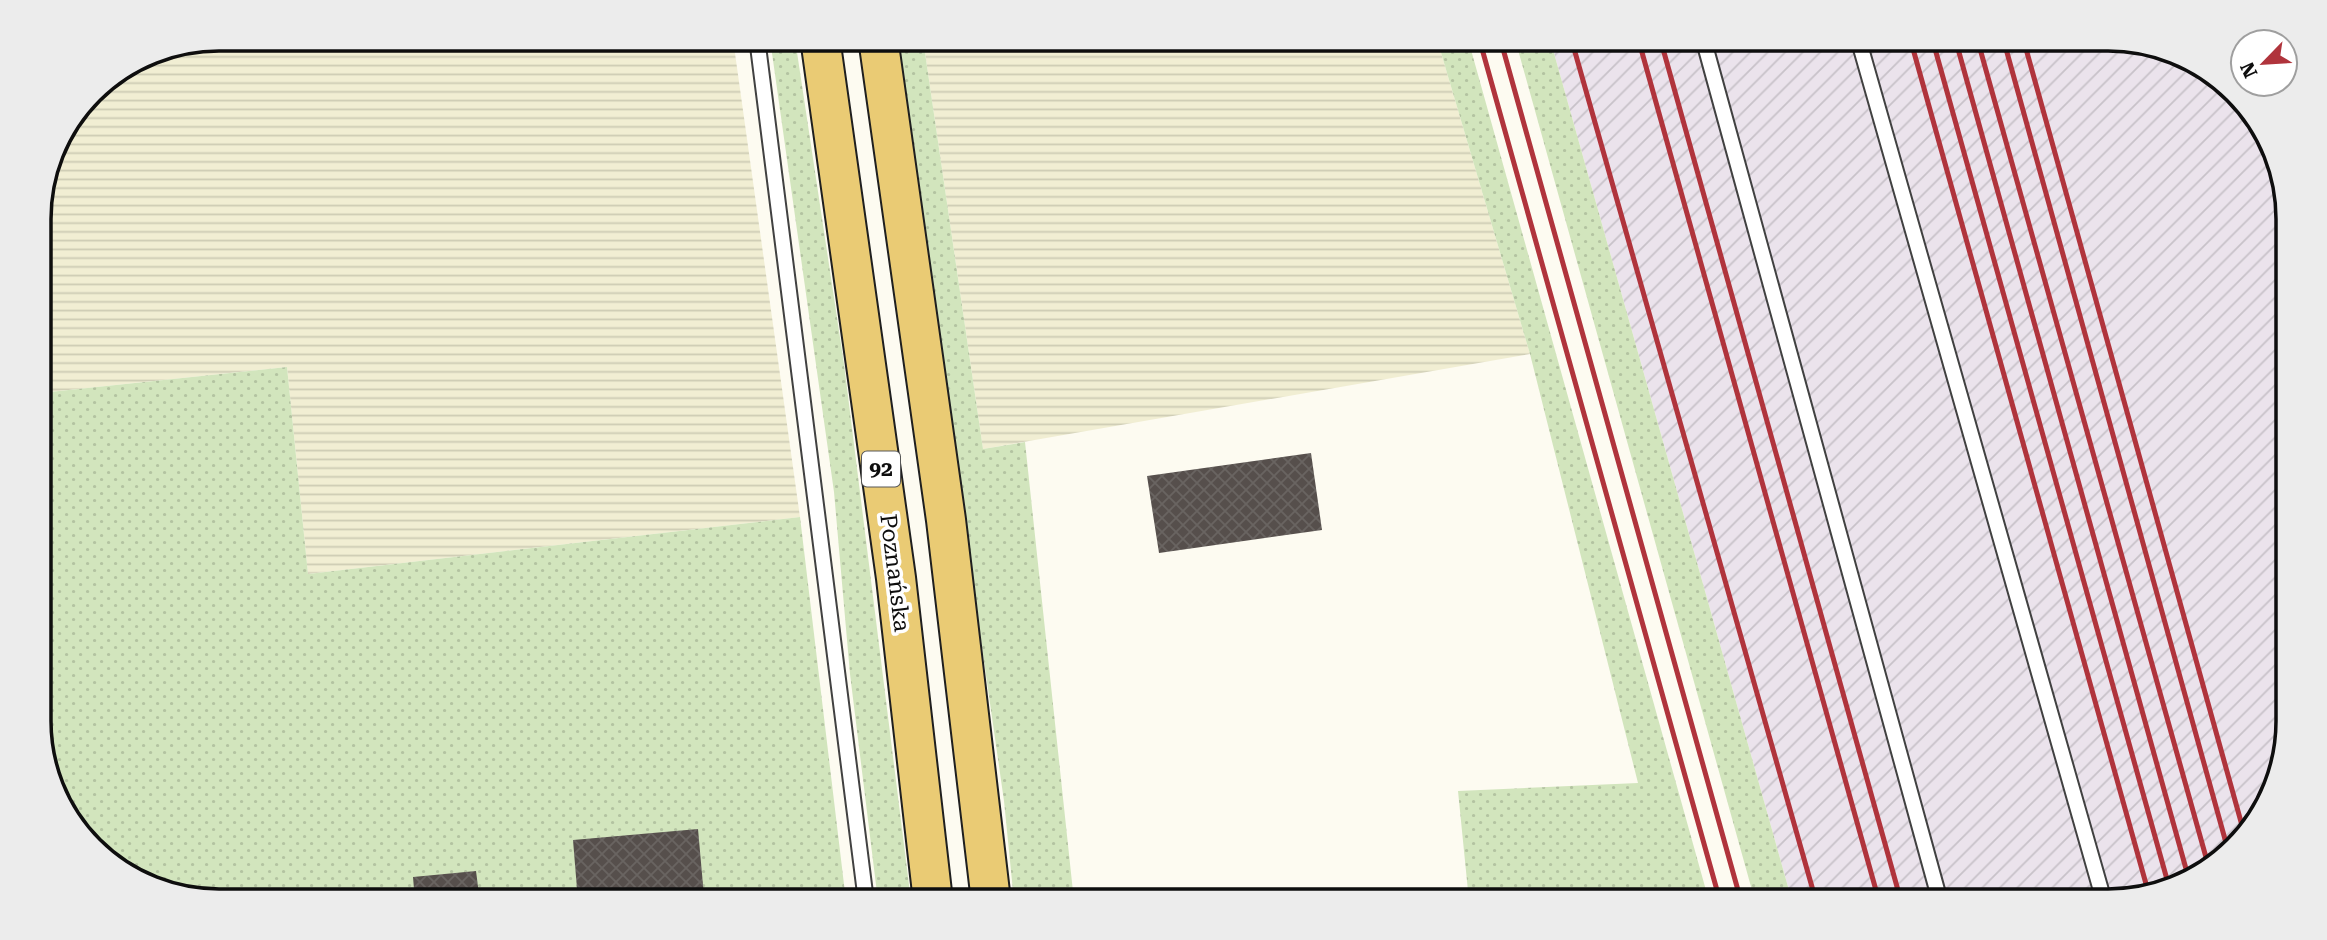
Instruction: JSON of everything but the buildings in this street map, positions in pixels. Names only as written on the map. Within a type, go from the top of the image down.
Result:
[{"type":"main road","name":"Poznańska","points":[[822,51],[894,564],[932,889]]},
{"type":"main road","points":[[880,51],[946,520],[990,889]]},
{"type":"lane","points":[[759,51],[864,889]]},
{"type":"lane","points":[[1707,51],[1937,889]]},
{"type":"lane","points":[[1862,51],[2101,889]]},
{"type":"shaded area","points":[[218,51],[735,51],[800,517],[308,574],[287,367],[51,392],[51,207],[56,175],[79,125],[108,92],[125,79],[165,60],[197,52]]},
{"type":"shaded area","points":[[925,51],[1441,51],[1530,354],[983,449]]},
{"type":"shaded area","points":[[1553,51],[2130,52],[2152,56],[2183,68],[2219,92],[2242,116],[2263,154],[2275,197],[2276,733],[2273,754],[2254,805],[2242,824],[2211,855],[2192,867],[2152,884],[2120,889],[1789,889]]},
{"type":"green space","points":[[772,51],[797,51],[844,364],[910,889],[877,889],[850,674],[834,492]]},
{"type":"green space","points":[[897,51],[925,51],[983,449],[1025,442],[1073,889],[1013,889],[1004,801]]},
{"type":"green space","points":[[1441,51],[1471,51],[1706,889],[1468,889],[1458,791],[1638,783],[1530,354]]},
{"type":"green space","points":[[1518,51],[1553,51],[1789,889],[1752,889]]},
{"type":"green space","points":[[287,367],[308,574],[800,517],[845,889],[218,889],[197,888],[165,880],[125,861],[92,832],[79,815],[60,775],[52,743],[51,392]]},
{"type":"railway","points":[[1483,51],[1717,889]]},
{"type":"railway","points":[[1504,51],[1738,889]]},
{"type":"railway","points":[[1575,51],[1813,889]]},
{"type":"railway","points":[[1642,51],[1876,889]]},
{"type":"railway","points":[[1664,51],[1898,889]]},
{"type":"railway","points":[[1914,51],[2146,885]]},
{"type":"railway","points":[[1936,51],[2167,878]]},
{"type":"railway","points":[[1959,51],[2186,870]]},
{"type":"railway","points":[[1981,51],[2206,858]]},
{"type":"railway","points":[[2007,51],[2226,841]]},
{"type":"railway","points":[[2027,51],[2242,824]]}]
